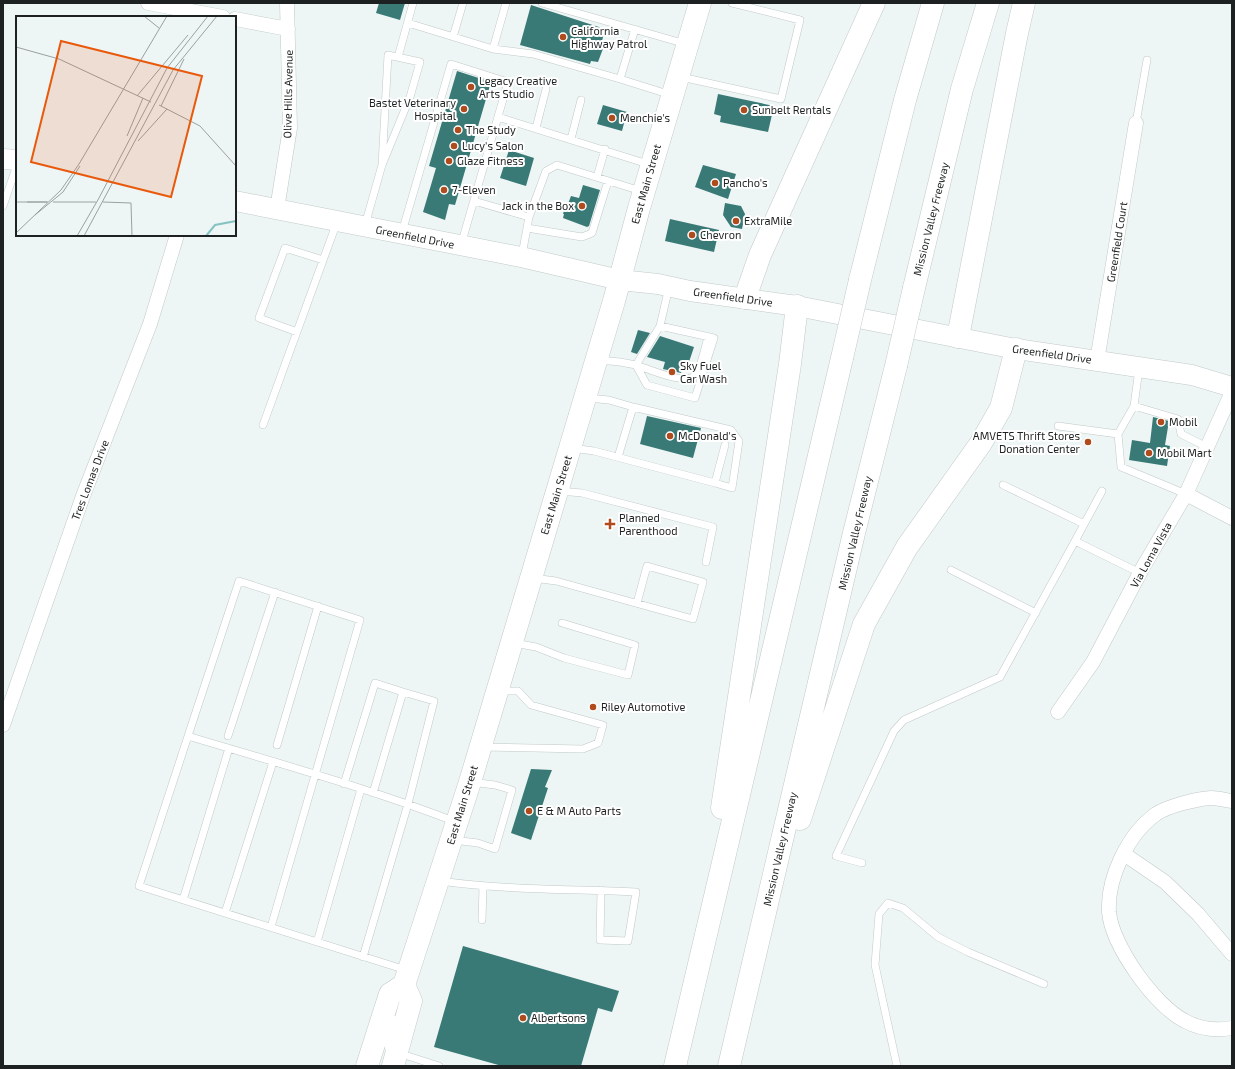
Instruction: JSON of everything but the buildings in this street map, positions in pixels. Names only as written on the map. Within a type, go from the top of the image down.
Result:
[{"type":"main road","name":"East Main Street","points":[[367,1066],[398,995],[455,832],[620,280],[644,192],[700,3]]},
{"type":"main road","points":[[745,298],[760,255],[874,3]]},
{"type":"main road","points":[[674,1066],[860,280],[905,100],[933,3]]},
{"type":"main road","name":"Mission Valley Freeway","points":[[729,1066],[856,525],[896,366],[962,89],[988,3]]},
{"type":"main road","points":[[958,337],[1024,3]]},
{"type":"main road","points":[[3,159],[16,160]]},
{"type":"main road","name":"Greenfield Drive","points":[[236,201],[521,257],[620,280],[797,306],[1016,349],[1192,375],[1232,387]]},
{"type":"main road","points":[[702,950],[738,700],[790,364],[797,306]]},
{"type":"main road","points":[[746,994],[799,822],[864,624],[907,547],[981,443],[1001,408],[1016,349]]},
{"type":"main road","points":[[395,1060],[411,1001],[398,995]]},
{"type":"street","points":[[148,3],[218,16]]},
{"type":"street","name":"Olive Hills Avenue","points":[[277,209],[290,128],[287,3]]},
{"type":"street","points":[[236,19],[288,29]]},
{"type":"street","name":"Greenfield Court","points":[[1097,360],[1136,123]]},
{"type":"street","name":"Tres Lomas Drive","points":[[3,725],[83,496],[150,324],[177,236]]},
{"type":"street","name":"Via Loma Vista","points":[[1058,712],[1093,662],[1140,573],[1186,494],[1232,392]]},
{"type":"street","points":[[1186,494],[1232,518]]},
{"type":"street","points":[[1232,801],[1212,798],[1183,804],[1156,814],[1136,834],[1118,865],[1110,888],[1109,913],[1116,938],[1131,968],[1169,1010],[1185,1021],[1208,1029],[1232,1028]]},
{"type":"street","points":[[1124,854],[1165,882],[1198,914],[1232,954]]},
{"type":"lane","points":[[398,57],[413,3]]},
{"type":"lane","points":[[453,37],[463,3]]},
{"type":"lane","points":[[493,49],[506,3]]},
{"type":"lane","points":[[542,3],[688,45]]},
{"type":"lane","points":[[408,23],[493,49],[533,54],[620,79],[781,99],[800,20],[732,3]]},
{"type":"lane","points":[[620,79],[635,29]]},
{"type":"lane","points":[[364,227],[382,165],[410,97],[420,62],[388,55],[382,165]]},
{"type":"lane","points":[[1136,123],[1147,60]]},
{"type":"lane","points":[[402,234],[451,64],[508,82],[461,246]]},
{"type":"lane","points":[[536,128],[546,89]]},
{"type":"lane","points":[[571,139],[581,100]]},
{"type":"lane","points":[[498,117],[605,149],[652,165]]},
{"type":"lane","points":[[597,177],[605,149]]},
{"type":"lane","points":[[521,257],[529,217],[546,171],[551,167],[557,165],[644,192]]},
{"type":"lane","points":[[3,206],[16,168]]},
{"type":"lane","points":[[527,228],[582,237],[592,233],[608,181]]},
{"type":"lane","points":[[474,201],[529,217]]},
{"type":"lane","points":[[264,425],[337,221]]},
{"type":"lane","points":[[297,332],[259,318],[285,248],[323,260]]},
{"type":"lane","points":[[636,366],[660,326],[669,286]]},
{"type":"lane","points":[[636,366],[647,385],[695,398],[714,338],[660,326]]},
{"type":"lane","points":[[596,360],[620,362],[682,380],[692,379],[697,374],[708,337]]},
{"type":"lane","points":[[1140,367],[1134,406],[1118,434],[1121,467],[1186,494]]},
{"type":"lane","points":[[570,448],[594,451],[732,488],[739,442],[731,430],[609,400],[585,398]]},
{"type":"lane","points":[[1134,406],[1178,419],[1181,434],[1207,447]]},
{"type":"lane","points":[[618,457],[633,407]]},
{"type":"lane","points":[[1058,426],[1118,434]]},
{"type":"lane","points":[[715,484],[725,445]]},
{"type":"lane","points":[[1003,484],[1084,524]]},
{"type":"lane","points":[[557,491],[582,493],[713,527],[706,562]]},
{"type":"lane","points":[[862,863],[836,856],[894,731],[904,720],[1000,677],[1102,491]]},
{"type":"lane","points":[[1075,541],[1140,573]]},
{"type":"lane","points":[[531,578],[556,581],[693,619],[703,582],[648,566],[637,603]]},
{"type":"lane","points":[[951,570],[1036,613]]},
{"type":"lane","points":[[271,928],[360,620],[238,581],[139,886],[271,928],[317,942],[363,957],[398,995],[388,1046],[395,1060],[439,1066]]},
{"type":"lane","points":[[228,736],[275,592]]},
{"type":"lane","points":[[277,745],[318,606]]},
{"type":"lane","points":[[512,643],[536,647],[564,658],[628,674],[635,646],[562,623]]},
{"type":"lane","points":[[344,784],[375,683],[434,701],[408,804],[363,957]]},
{"type":"lane","points":[[480,747],[583,749],[598,743],[603,725],[531,705],[518,691],[497,691]]},
{"type":"lane","points":[[373,793],[403,692]]},
{"type":"lane","points":[[188,736],[408,804],[478,844],[495,849],[512,790],[495,785],[470,782]]},
{"type":"lane","points":[[183,900],[229,748]]},
{"type":"lane","points":[[225,913],[273,762]]},
{"type":"lane","points":[[317,942],[361,789]]},
{"type":"lane","points":[[438,880],[483,886],[601,890],[636,892],[628,941],[600,940],[601,890]]},
{"type":"lane","points":[[482,920],[483,886]]},
{"type":"lane","points":[[897,1066],[874,966],[879,914],[888,903],[903,908],[938,937],[968,952],[1044,984]]},
{"type":"place","name":"California Highway Patrol","points":[[563,37]]},
{"type":"place","name":"Legacy Creative Arts Studio","points":[[471,87]]},
{"type":"place","name":"Bastet Veterinary Hospital","points":[[464,109]]},
{"type":"place","name":"Sunbelt Rentals","points":[[744,110]]},
{"type":"place","name":"Menchie's","points":[[612,118]]},
{"type":"place","name":"The Study","points":[[458,130]]},
{"type":"place","name":"Lucy's Salon","points":[[454,146]]},
{"type":"place","name":"Glaze Fitness","points":[[449,161]]},
{"type":"place","name":"Pancho's","points":[[715,183]]},
{"type":"place","name":"7-Eleven","points":[[444,190]]},
{"type":"place","name":"Jack in the Box","points":[[582,206]]},
{"type":"place","name":"ExtraMile","points":[[736,221]]},
{"type":"place","name":"Chevron","points":[[692,235]]},
{"type":"place","name":"Sky Fuel Car Wash","points":[[672,372]]},
{"type":"place","name":"Mobil","points":[[1161,422]]},
{"type":"place","name":"McDonald's","points":[[670,436]]},
{"type":"place","name":"AMVETS Thrift Stores Donation Center","points":[[1088,442]]},
{"type":"place","name":"Mobil Mart","points":[[1149,453]]},
{"type":"place","name":"Planned Parenthood","points":[[610,524]]},
{"type":"place","name":"Riley Automotive","points":[[593,707]]},
{"type":"place","name":"E & M Auto Parts","points":[[529,811]]},
{"type":"place","name":"Albertsons","points":[[523,1018]]}]
